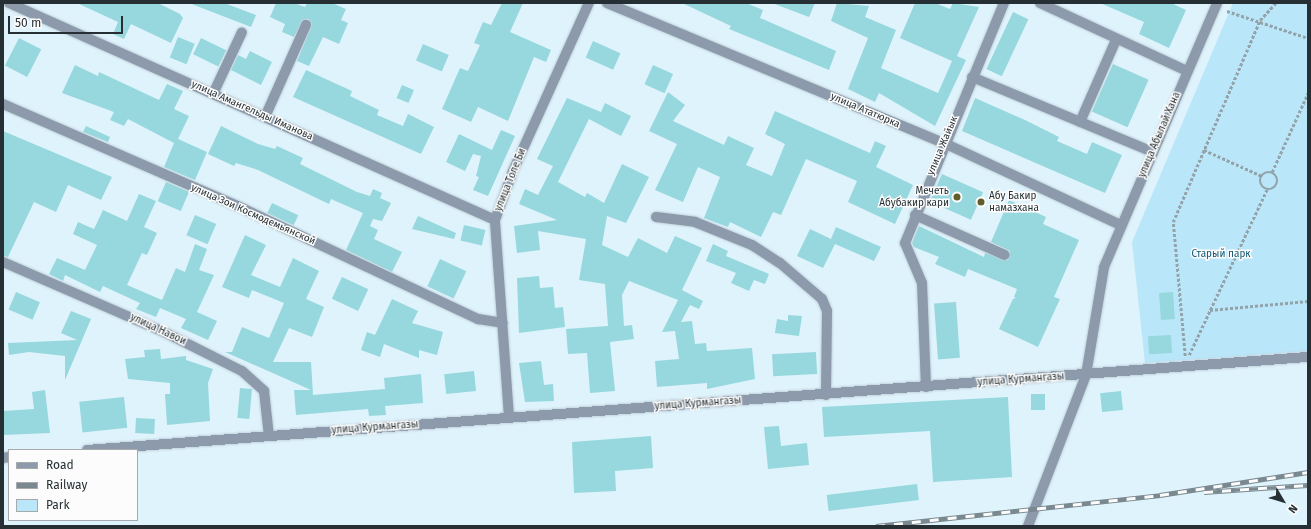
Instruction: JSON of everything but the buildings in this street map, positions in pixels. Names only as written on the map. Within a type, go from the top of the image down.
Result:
[{"type":"street","name":"улица Амангельды Иманова","points":[[9,3],[495,220]]},
{"type":"street","name":"улица Толе Би","points":[[509,417],[495,220],[513,171],[589,3]]},
{"type":"street","name":"улица Ататюрка","points":[[607,3],[944,144],[1121,225]]},
{"type":"street","name":"улица Жайык","points":[[926,387],[922,283],[906,250],[915,215],[1004,3]]},
{"type":"street","points":[[1040,3],[1116,40],[1187,71]]},
{"type":"street","name":"улица Абылай Хана","points":[[1028,526],[1086,375],[1104,267],[1216,3]]},
{"type":"street","points":[[265,117],[306,25]]},
{"type":"street","points":[[213,94],[242,32]]},
{"type":"street","points":[[1080,122],[1116,40]]},
{"type":"street","points":[[972,77],[1153,152]]},
{"type":"street","name":"улица Зои Космодемьянской","points":[[3,104],[244,209],[478,319],[503,323]]},
{"type":"street","points":[[915,215],[1005,255]]},
{"type":"street","points":[[656,217],[695,222],[752,244],[780,263],[822,299],[827,311],[826,395]]},
{"type":"street","name":"улица Навои","points":[[3,262],[162,331],[242,371],[264,392],[269,436]]},
{"type":"street","name":"улица Курмангазы","points":[[100,449],[509,417],[826,395],[1308,357]]},
{"type":"path","points":[[1272,172],[1278,179],[1277,185],[1267,189],[1186,362],[1173,222],[1260,20],[1276,3]]},
{"type":"path","points":[[1225,10],[1260,20],[1308,38]]},
{"type":"path","points":[[1204,150],[1262,176],[1272,172],[1308,93]]},
{"type":"path","points":[[1262,176],[1260,184],[1267,189]]},
{"type":"path","points":[[1210,310],[1308,301]]},
{"type":"green space","name":"Старый парк","points":[[1233,3],[1308,3],[1308,351],[1145,363],[1132,242]]},
{"type":"railway","points":[[876,526],[1160,495],[1308,472]]},
{"type":"railway","points":[[1204,492],[1308,485]]},
{"type":"place","name":"Мечеть Абубакир кари","points":[[957,197]]},
{"type":"place","name":"Абу Бакир намазхана","points":[[981,202]]}]
